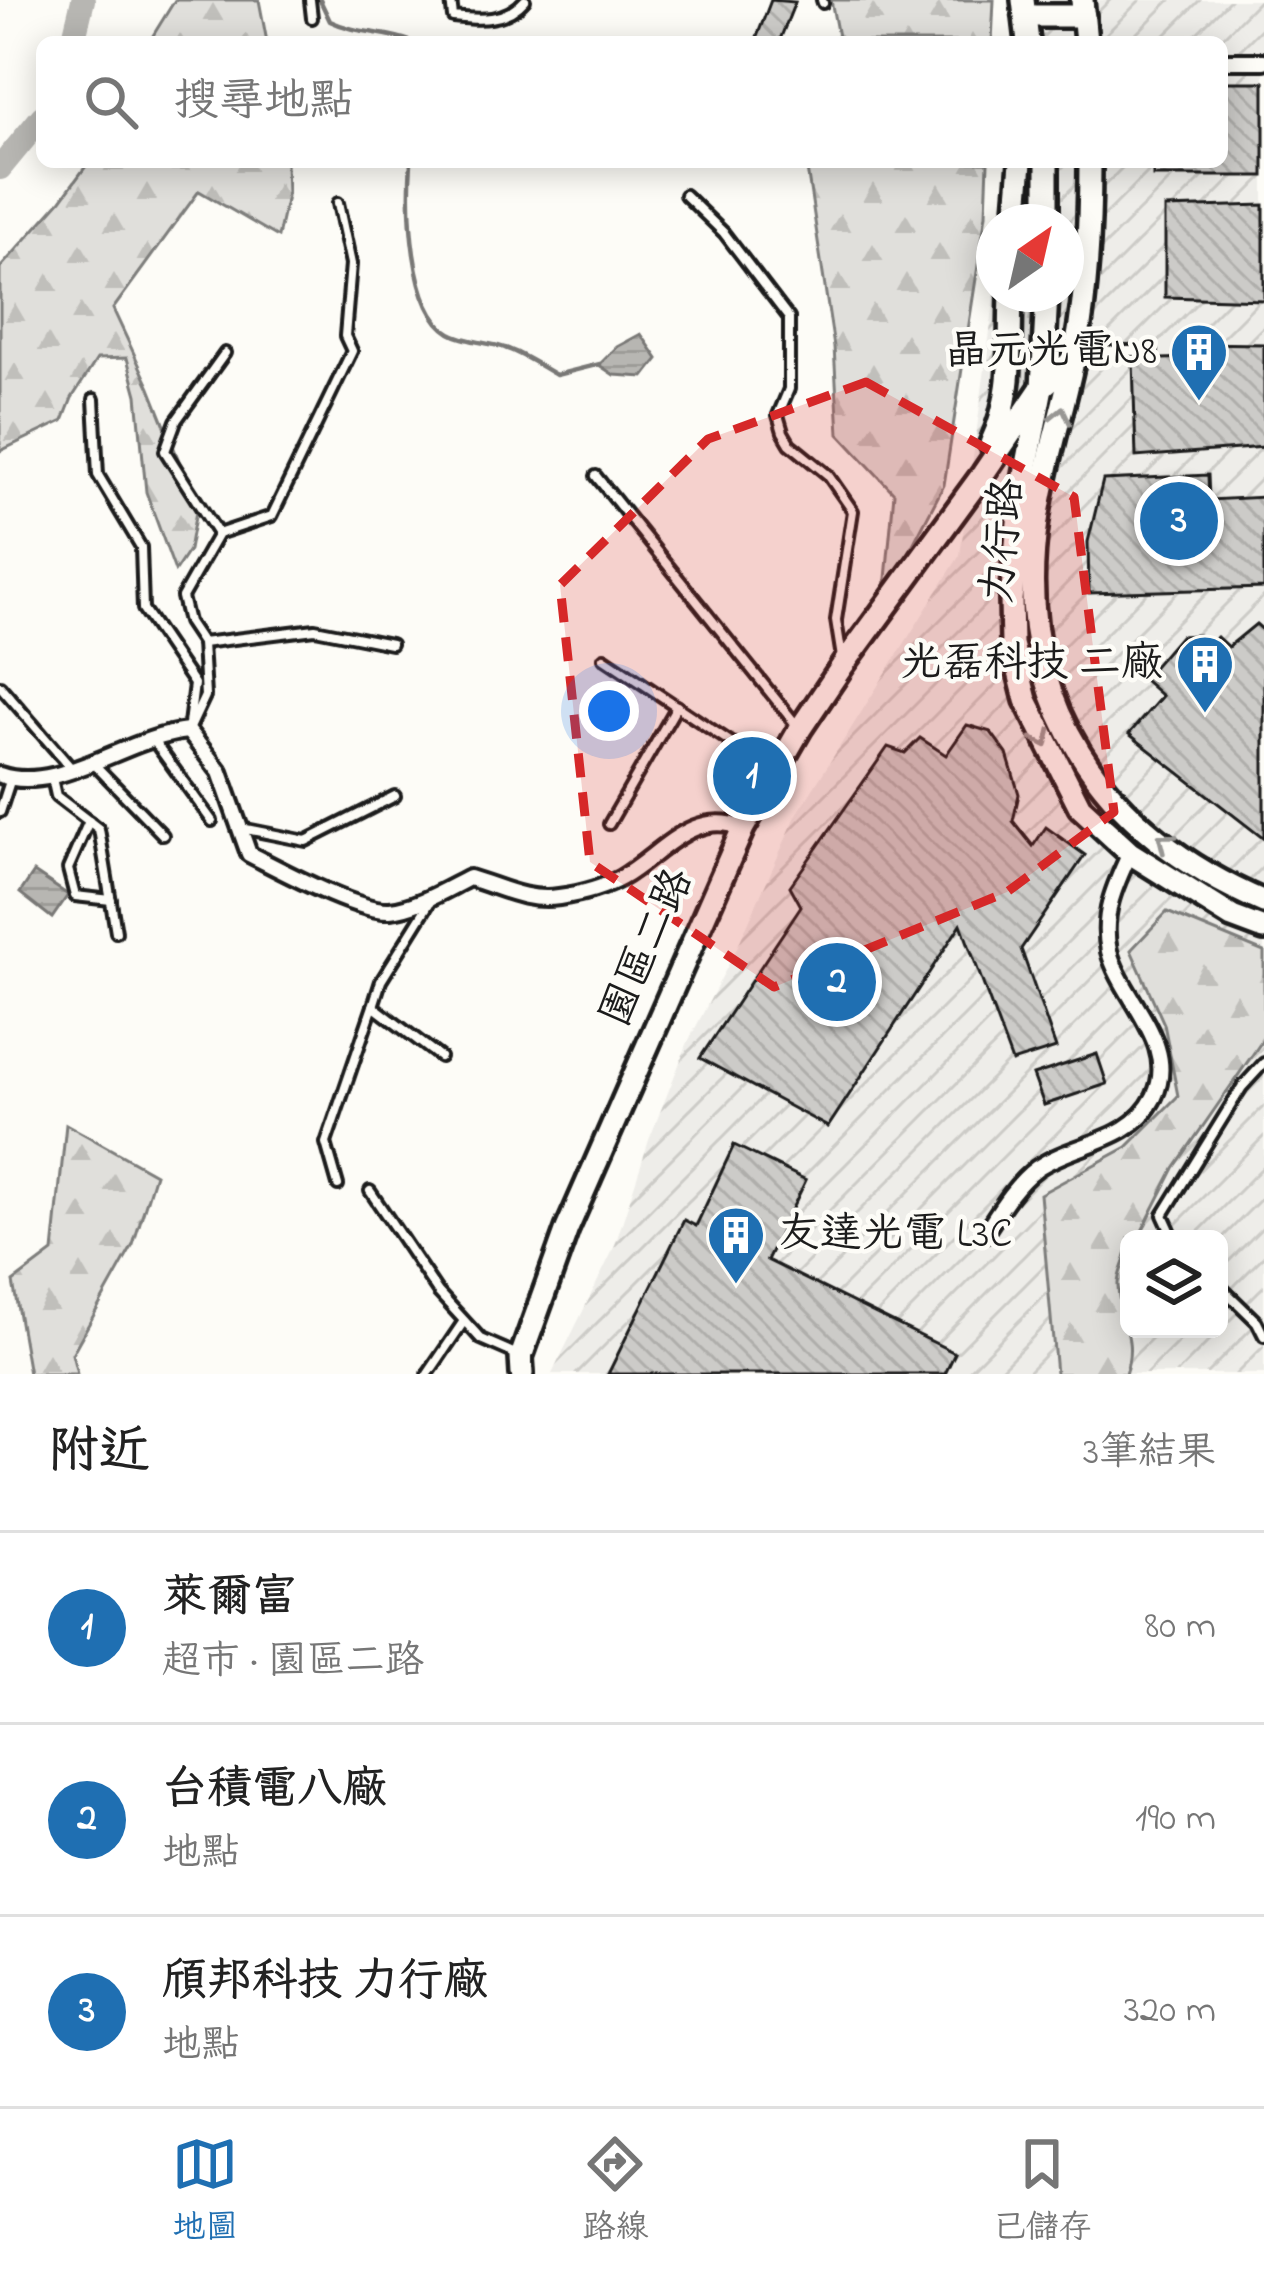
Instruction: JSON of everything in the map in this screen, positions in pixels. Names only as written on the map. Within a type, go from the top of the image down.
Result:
[{"type":"street","points":[[1024,8],[1083,8]]},
{"type":"street","points":[[1228,62],[1264,62]]},
{"type":"street","points":[[1018,204],[1020,168]]},
{"type":"street","points":[[1047,168],[1047,204]]},
{"type":"street","name":"力行路","points":[[1090,168],[1084,293],[1037,519],[1031,603],[1040,658],[1082,762],[1109,795],[1226,885],[1264,902]]},
{"type":"street","name":"園區二路","points":[[904,581],[974,479],[1004,412],[1011,371],[1011,312]]},
{"type":"street","name":"力行路","points":[[1046,312],[1042,387],[1020,502],[1011,599],[1012,644],[1024,691],[1049,753],[1080,807],[1130,854],[1232,917],[1264,929]]},
{"type":"street","name":"園區二路","points":[[522,1365],[567,1228],[743,828],[843,665],[1042,387],[1073,360]]},
{"type":"street","points":[[983,474],[1006,472],[1020,502]]},
{"type":"street","points":[[6,777],[52,778],[188,731],[216,766],[250,854],[368,907],[388,910],[434,896],[469,878],[526,898],[558,897],[619,879],[685,829],[720,824],[743,828]]},
{"type":"street","points":[[985,1234],[1036,1169],[1134,1123],[1156,1095],[1159,1060],[1150,1024],[1126,994],[1109,951],[1109,899],[1130,854]]},
{"type":"lane","points":[[310,0],[312,18]]},
{"type":"lane","points":[[451,0],[453,17],[498,17],[510,14],[525,0]]},
{"type":"lane","points":[[685,195],[724,233],[789,318],[789,389],[778,415],[783,432],[790,444],[828,475],[853,511],[836,620],[843,665]]},
{"type":"lane","points":[[188,731],[206,696],[202,643],[188,622],[182,597],[218,534],[272,516],[352,351],[345,336],[351,263],[338,203]]},
{"type":"lane","points":[[1073,360],[1101,351],[1152,351]]},
{"type":"lane","points":[[218,534],[165,451],[176,421],[225,353]]},
{"type":"lane","points":[[94,399],[98,475],[140,547],[142,609],[194,684],[188,731]]},
{"type":"lane","points":[[596,476],[800,729]]},
{"type":"lane","points":[[202,643],[315,629],[391,644]]},
{"type":"lane","points":[[604,658],[775,772]]},
{"type":"lane","points":[[1024,691],[1049,685]]},
{"type":"lane","points":[[0,686],[74,770]]},
{"type":"lane","points":[[609,824],[677,706]]},
{"type":"lane","points":[[153,740],[212,820]]},
{"type":"lane","points":[[91,761],[164,835]]},
{"type":"lane","points":[[0,812],[6,777]]},
{"type":"lane","points":[[52,778],[56,796],[99,830],[116,932]]},
{"type":"lane","points":[[1080,807],[1109,795]]},
{"type":"lane","points":[[242,828],[305,841],[395,796]]},
{"type":"lane","points":[[89,821],[68,869],[71,883],[75,896],[111,900]]},
{"type":"lane","points":[[338,1185],[326,1143],[381,981],[434,896]]},
{"type":"lane","points":[[373,1006],[440,1057]]},
{"type":"lane","points":[[1170,1230],[1163,1215],[1242,1087],[1264,1063]]},
{"type":"lane","points":[[370,1191],[438,1292],[481,1339],[522,1365]]},
{"type":"lane","points":[[1228,1294],[1257,1322],[1264,1336]]},
{"type":"lane","points":[[428,1374],[464,1321]]},
{"type":"highlighted area","points":[[866,382],[1074,497],[1114,812],[1007,892],[774,987],[590,862],[560,585],[708,439]]},
{"type":"shaded area","points":[[1010,0],[1264,0],[1264,1374],[552,1374],[614,1248],[688,1042],[736,950],[796,816],[960,555],[993,312],[1084,312],[1084,204],[1006,204],[1008,168],[1228,168],[1228,36],[1017,36]]},
{"type":"shaded area","points":[[641,334],[658,359],[644,377],[614,375],[599,365],[617,347]]},
{"type":"shaded area","points":[[34,872],[68,895],[52,918],[20,893]]},
{"type":"green space","points":[[175,0],[259,0],[266,36],[153,36]]},
{"type":"green space","points":[[831,0],[994,0],[992,36],[838,36]]},
{"type":"green space","points":[[85,168],[286,168],[287,196],[278,237],[199,191],[113,309],[197,506],[189,550],[175,571],[146,492],[137,395],[127,358],[97,359],[63,421],[0,451],[0,268]]},
{"type":"green space","points":[[807,168],[988,168],[986,204],[976,204],[976,279],[944,485],[884,600],[894,493],[839,434],[834,347]]},
{"type":"green space","points":[[1019,312],[1036,312],[1036,384],[1009,425]]},
{"type":"green space","points":[[1167,912],[1264,952],[1264,1038],[1174,1168],[1143,1230],[1120,1230],[1120,1338],[1129,1338],[1130,1350],[1125,1374],[1056,1374],[1040,1194],[1127,1147],[1178,1096],[1164,1024],[1131,950]]},
{"type":"green space","points":[[66,1124],[155,1174],[133,1245],[72,1354],[77,1374],[29,1374],[13,1282],[53,1252]]},
{"type":"building","points":[[771,0],[795,2],[781,36],[757,36]]},
{"type":"building","points":[[1228,82],[1264,82],[1264,176],[1153,176],[1153,168],[1228,168]]},
{"type":"building","points":[[1264,205],[1264,300],[1165,297],[1165,208]]},
{"type":"building","name":"晶元光電N8","points":[[1190,343],[1264,344],[1264,447],[1136,457],[1133,360],[1190,358]]},
{"type":"building","points":[[1208,475],[1209,500],[1264,497],[1264,588],[1089,593],[1088,542],[1103,480]]},
{"type":"building","name":"光磊科技 二廠","points":[[1256,624],[1264,631],[1264,839],[1129,734],[1162,696],[1143,679],[1180,636],[1198,635],[1208,644],[1217,637],[1228,647]]},
{"type":"building","points":[[967,725],[991,732],[1007,754],[1019,794],[1013,821],[1033,846],[1046,827],[1085,855],[1021,949],[1056,1048],[1012,1062],[961,924],[828,1127],[700,1058],[801,906],[790,886],[888,747],[905,753],[920,738],[946,755]]},
{"type":"building","points":[[1097,1054],[1107,1084],[1044,1105],[1033,1075]]},
{"type":"building","name":"友達光電 L3C","points":[[734,1145],[806,1180],[767,1260],[955,1353],[945,1374],[608,1374],[684,1220],[696,1226]]},
{"type":"waterway","points":[[74,36],[83,0]]},
{"type":"waterway","points":[[320,0],[330,21],[392,36]]},
{"type":"waterway","points":[[0,168],[36,124]]},
{"type":"waterway","points":[[411,168],[414,254],[426,302],[436,320],[456,336],[512,351],[556,375],[600,364]]},
{"type":"place","name":"晶元光電N8","points":[[1199,403]]},
{"type":"place","name":"頎邦科技 力行廠","points":[[1179,521]]},
{"type":"place","name":"光磊科技 二廠","points":[[1205,715]]},
{"type":"place","name":"萊爾富","points":[[752,776]]},
{"type":"place","name":"台積電八廠","points":[[837,982]]},
{"type":"place","name":"友達光電 L3C","points":[[736,1286]]}]
